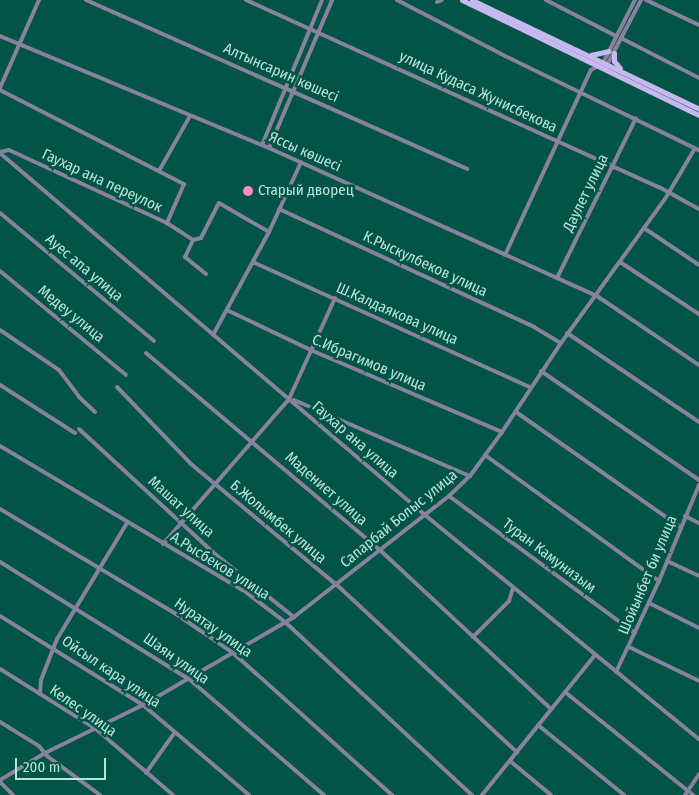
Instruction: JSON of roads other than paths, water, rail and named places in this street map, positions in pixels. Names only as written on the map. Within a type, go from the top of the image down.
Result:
[{"type":"main road","points":[[462,0],[699,109]]},
{"type":"main road","points":[[472,0],[585,54],[602,66]]},
{"type":"main road","points":[[585,54],[600,55],[612,52],[615,63],[629,77],[699,114]]},
{"type":"street","points":[[39,0],[0,89],[185,185],[167,224]]},
{"type":"street","name":"Алтынсарин көшесі","points":[[86,0],[467,168]]},
{"type":"street","name":"улица Кудаса Жунисбекова","points":[[246,0],[670,192],[699,209]]},
{"type":"street","points":[[262,145],[322,0]]},
{"type":"street","points":[[269,148],[332,0]]},
{"type":"street","points":[[397,0],[697,149]]},
{"type":"street","points":[[437,2],[442,0]]},
{"type":"street","points":[[546,0],[616,36]]},
{"type":"street","points":[[612,52],[616,36],[635,0]]},
{"type":"street","points":[[505,255],[559,142],[580,92],[612,52],[641,0]]},
{"type":"street","points":[[646,0],[699,25]]},
{"type":"street","name":"Яссы көшесі","points":[[0,36],[269,148],[597,296],[699,365]]},
{"type":"street","points":[[621,38],[699,78]]},
{"type":"street","points":[[159,171],[190,116]]},
{"type":"street","name":"Даулет улица","points":[[557,278],[636,118]]},
{"type":"street","name":"Сапарбай Болыс улица","points":[[0,781],[45,753],[96,729],[189,679],[294,617],[381,551],[449,496],[470,476],[502,432],[567,333],[597,296],[670,192],[697,149]]},
{"type":"street","name":"Гаухар ана переулок","points":[[0,153],[9,150],[167,224],[193,240]]},
{"type":"street","name":"Гаухар ана улица","points":[[0,153],[425,515],[699,738]]},
{"type":"street","points":[[213,335],[229,311],[254,263],[301,162]]},
{"type":"street","points":[[206,274],[186,257],[193,240],[201,238],[217,205],[222,204],[268,232]]},
{"type":"street","name":"К.Рыскулбеков улица","points":[[279,209],[534,327],[561,343]]},
{"type":"street","name":"Ауес апа улица","points":[[0,213],[154,341]]},
{"type":"street","points":[[644,228],[699,265]]},
{"type":"street","points":[[620,262],[699,314]]},
{"type":"street","name":"Ш.Калдаякова улица","points":[[254,263],[530,387]]},
{"type":"street","name":"Медеу улица","points":[[0,272],[126,375]]},
{"type":"street","points":[[163,544],[289,399],[313,351],[335,298]]},
{"type":"street","name":"С.Ибрагимов улица","points":[[229,311],[313,351],[502,432]]},
{"type":"street","points":[[0,330],[60,370],[79,397],[95,412]]},
{"type":"street","points":[[567,333],[699,422]]},
{"type":"street","name":"Мадениет улица","points":[[146,353],[381,551],[551,709]]},
{"type":"street","points":[[542,371],[699,480]]},
{"type":"street","points":[[0,385],[75,433]]},
{"type":"street","name":"Б.Жолымбек улица","points":[[116,387],[179,452],[337,585],[516,752]]},
{"type":"street","points":[[289,399],[470,476]]},
{"type":"street","points":[[516,412],[680,527]]},
{"type":"street","name":"Машат улица","points":[[79,429],[183,522],[215,554],[294,617]]},
{"type":"street","name":"А.Рысбеков улица","points":[[0,446],[243,590],[285,622],[472,795]]},
{"type":"street","points":[[485,455],[659,581]]},
{"type":"street","name":"Шойынбет би улица","points":[[616,672],[650,602],[699,485]]},
{"type":"street","name":"Туран Камунизым","points":[[449,496],[635,633]]},
{"type":"street","name":"Нуратау улица","points":[[0,509],[176,614],[232,652],[392,795]]},
{"type":"street","points":[[685,516],[699,523]]},
{"type":"street","points":[[40,694],[41,680],[54,648],[75,607],[127,523]]},
{"type":"street","points":[[667,561],[699,576]]},
{"type":"street","name":"Шаян улица","points":[[0,562],[189,679],[324,795]]},
{"type":"street","points":[[473,636],[509,601],[513,588]]},
{"type":"street","points":[[650,602],[699,628]]},
{"type":"street","name":"Ойсыл кара улица","points":[[0,616],[143,704],[249,795]]},
{"type":"street","points":[[629,647],[699,681]]},
{"type":"street","points":[[482,795],[595,655]]},
{"type":"street","name":"Келес улица","points":[[0,669],[96,729],[173,795]]},
{"type":"street","points":[[565,692],[686,793],[693,795]]},
{"type":"street","points":[[0,722],[100,795]]},
{"type":"street","points":[[538,725],[624,795]]},
{"type":"street","points":[[146,773],[175,732]]},
{"type":"street","points":[[510,760],[551,795]]},
{"type":"street","points":[[686,793],[699,774]]},
{"type":"street","points":[[0,781],[13,795]]},
{"type":"place","name":"Старый дворец","points":[[248,191]]}]
